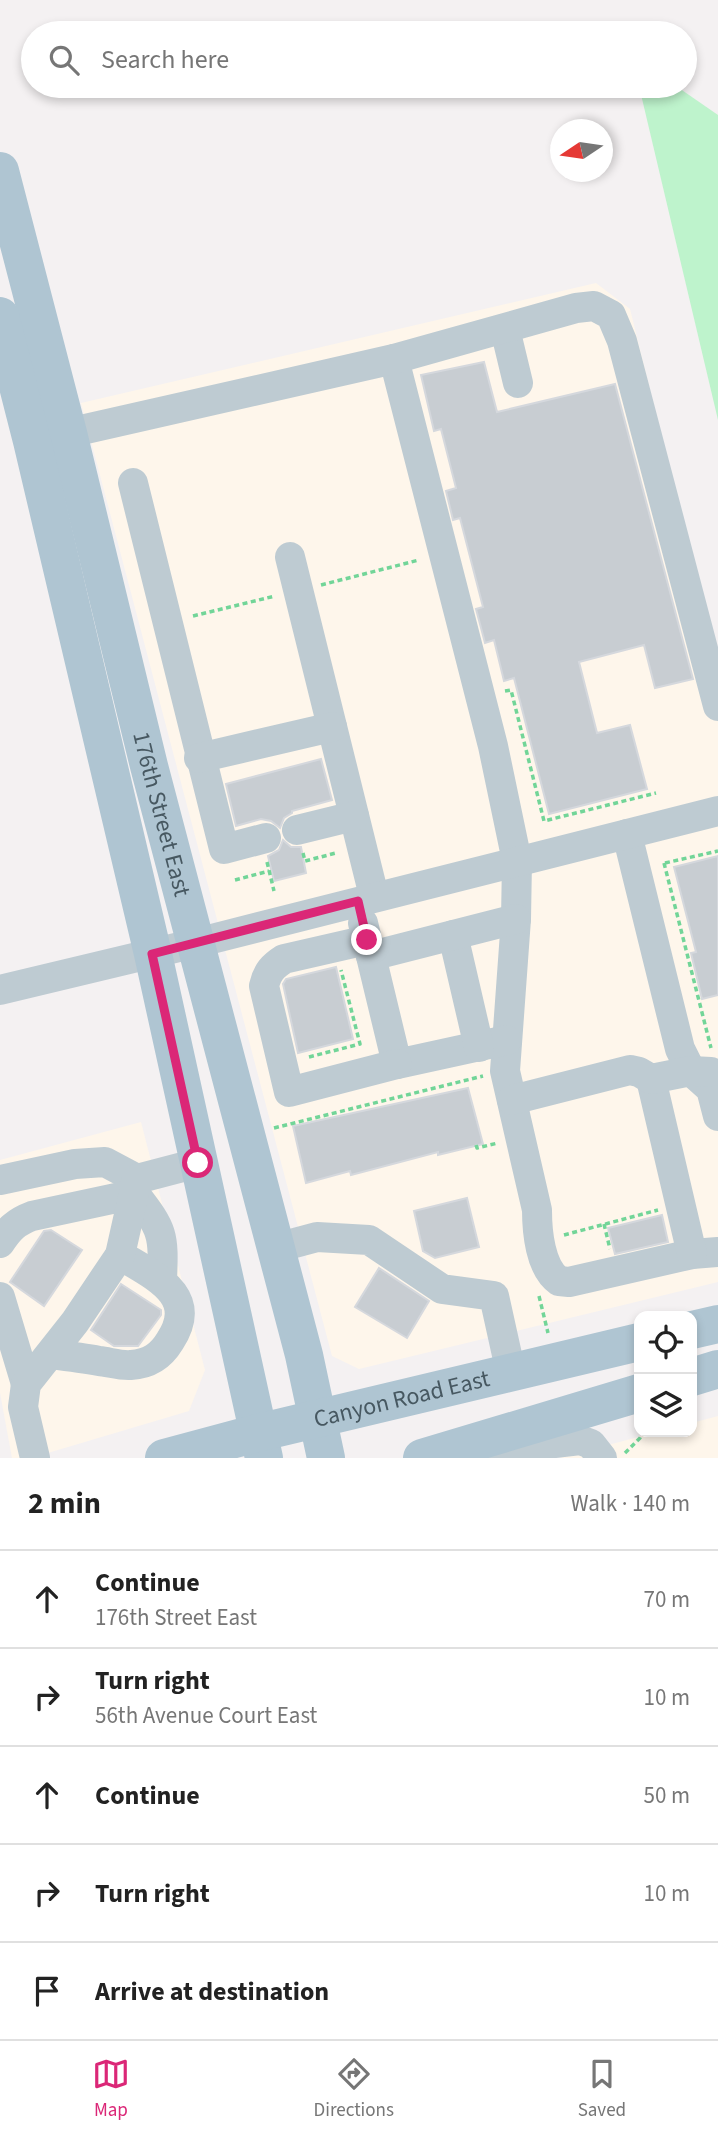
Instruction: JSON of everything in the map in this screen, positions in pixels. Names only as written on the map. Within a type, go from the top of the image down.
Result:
[{"type":"main road","name":"176th Street East","points":[[0,171],[68,433],[149,766],[304,1355],[326,1458]]},
{"type":"main road","name":"176th Street East","points":[[0,316],[152,954],[261,1445]]},
{"type":"main road","points":[[697,1329],[718,1324]]},
{"type":"main road","name":"Canyon Road East","points":[[164,1458],[261,1445],[318,1419],[634,1343]]},
{"type":"main road","points":[[697,1375],[718,1369]]},
{"type":"main road","points":[[424,1458],[634,1395]]},
{"type":"street","points":[[68,433],[394,359],[576,308],[594,306],[611,315],[622,341],[718,706]]},
{"type":"street","points":[[505,328],[518,383]]},
{"type":"street","points":[[394,359],[493,746],[517,861],[516,919],[493,1044]]},
{"type":"street","points":[[133,483],[223,849],[266,849]]},
{"type":"street","points":[[290,557],[354,816],[366,899],[369,948],[397,1065]]},
{"type":"street","points":[[199,758],[332,727]]},
{"type":"street","points":[[0,990],[718,811]]},
{"type":"street","points":[[300,840],[354,816]]},
{"type":"street","points":[[626,834],[680,1049],[710,1062]]},
{"type":"street","points":[[493,1044],[289,1091],[264,986],[266,975],[274,965],[284,959],[453,935],[516,919]]},
{"type":"street","points":[[453,935],[505,1070],[537,1210],[537,1224],[547,1268],[559,1281],[580,1281],[705,1253],[651,1079],[630,1070],[512,1100]]},
{"type":"street","points":[[651,1079],[710,1062]]},
{"type":"street","points":[[710,1062],[718,1116]]},
{"type":"street","points":[[0,1180],[75,1164],[105,1162],[135,1191],[158,1223],[163,1246],[156,1277]]},
{"type":"street","points":[[0,1243],[18,1221],[135,1191],[198,1163]]},
{"type":"street","points":[[26,1384],[75,1322],[120,1255],[135,1191]]},
{"type":"street","points":[[276,1248],[317,1237],[369,1240],[442,1289],[494,1296],[511,1373]]},
{"type":"street","points":[[51,1354],[129,1366],[145,1363],[162,1354],[180,1326],[180,1310],[173,1292],[156,1277],[120,1255]]},
{"type":"street","points":[[0,1297],[26,1384],[23,1407],[35,1458]]},
{"type":"street","points":[[424,1458],[580,1440],[590,1444],[601,1458]]},
{"type":"path","points":[[319,585],[424,559]]},
{"type":"path","points":[[192,616],[281,594]]},
{"type":"path","points":[[500,693],[511,690],[544,821],[656,793]]},
{"type":"path","points":[[300,840],[305,861],[336,853],[342,861]]},
{"type":"path","points":[[266,849],[274,891]]},
{"type":"path","points":[[658,865],[718,851]]},
{"type":"path","points":[[664,863],[710,1062]]},
{"type":"path","points":[[235,880],[269,871]]},
{"type":"path","points":[[340,963],[360,1044]]},
{"type":"path","points":[[309,1057],[368,1042]]},
{"type":"path","points":[[274,1128],[484,1076]]},
{"type":"path","points":[[476,1145],[477,1148],[500,1142]]},
{"type":"path","points":[[560,1237],[667,1208]]},
{"type":"path","points":[[604,1224],[610,1249]]},
{"type":"path","points":[[623,1458],[640,1437]]},
{"type":"shaded area","points":[[596,283],[630,309],[718,663],[718,1282],[359,1369],[332,1356],[81,403]]},
{"type":"shaded area","points":[[141,1122],[205,1370],[189,1411],[31,1458],[12,1458],[0,1393],[0,1160]]},
{"type":"shaded area","points":[[718,1416],[718,1458],[559,1458],[638,1437],[697,1437],[697,1422]]},
{"type":"green space","points":[[642,98],[693,98],[718,115],[718,420]]},
{"type":"building","points":[[484,362],[497,412],[615,384],[693,679],[655,688],[644,645],[579,662],[597,733],[630,725],[647,789],[549,814],[514,678],[504,681],[494,640],[485,643],[476,609],[483,607],[460,518],[453,520],[446,491],[456,488],[441,429],[434,431],[421,375]]},
{"type":"building","points":[[321,759],[332,800],[292,811],[284,818],[280,828],[271,821],[261,819],[236,826],[226,784]]},
{"type":"building","points":[[283,840],[291,847],[301,847],[306,873],[274,881],[268,856],[279,850]]},
{"type":"building","points":[[718,856],[718,995],[702,999],[691,953],[696,952],[674,867]]},
{"type":"building","points":[[336,967],[353,1039],[298,1053],[283,984],[286,979]]},
{"type":"building","points":[[468,1088],[483,1144],[438,1155],[438,1152],[351,1175],[350,1171],[306,1183],[293,1126]]},
{"type":"building","points":[[467,1198],[479,1247],[435,1258],[423,1251],[414,1211]]},
{"type":"building","points":[[662,1215],[668,1242],[615,1254],[608,1228]]},
{"type":"building","points":[[51,1230],[82,1250],[44,1306],[10,1282],[44,1231]]},
{"type":"building","points":[[379,1268],[429,1301],[407,1338],[355,1307]]},
{"type":"building","points":[[121,1284],[161,1310],[161,1315],[138,1346],[114,1346],[91,1330]]},
{"type":"route","points":[[198,1163],[152,954],[358,901],[367,940]]}]
